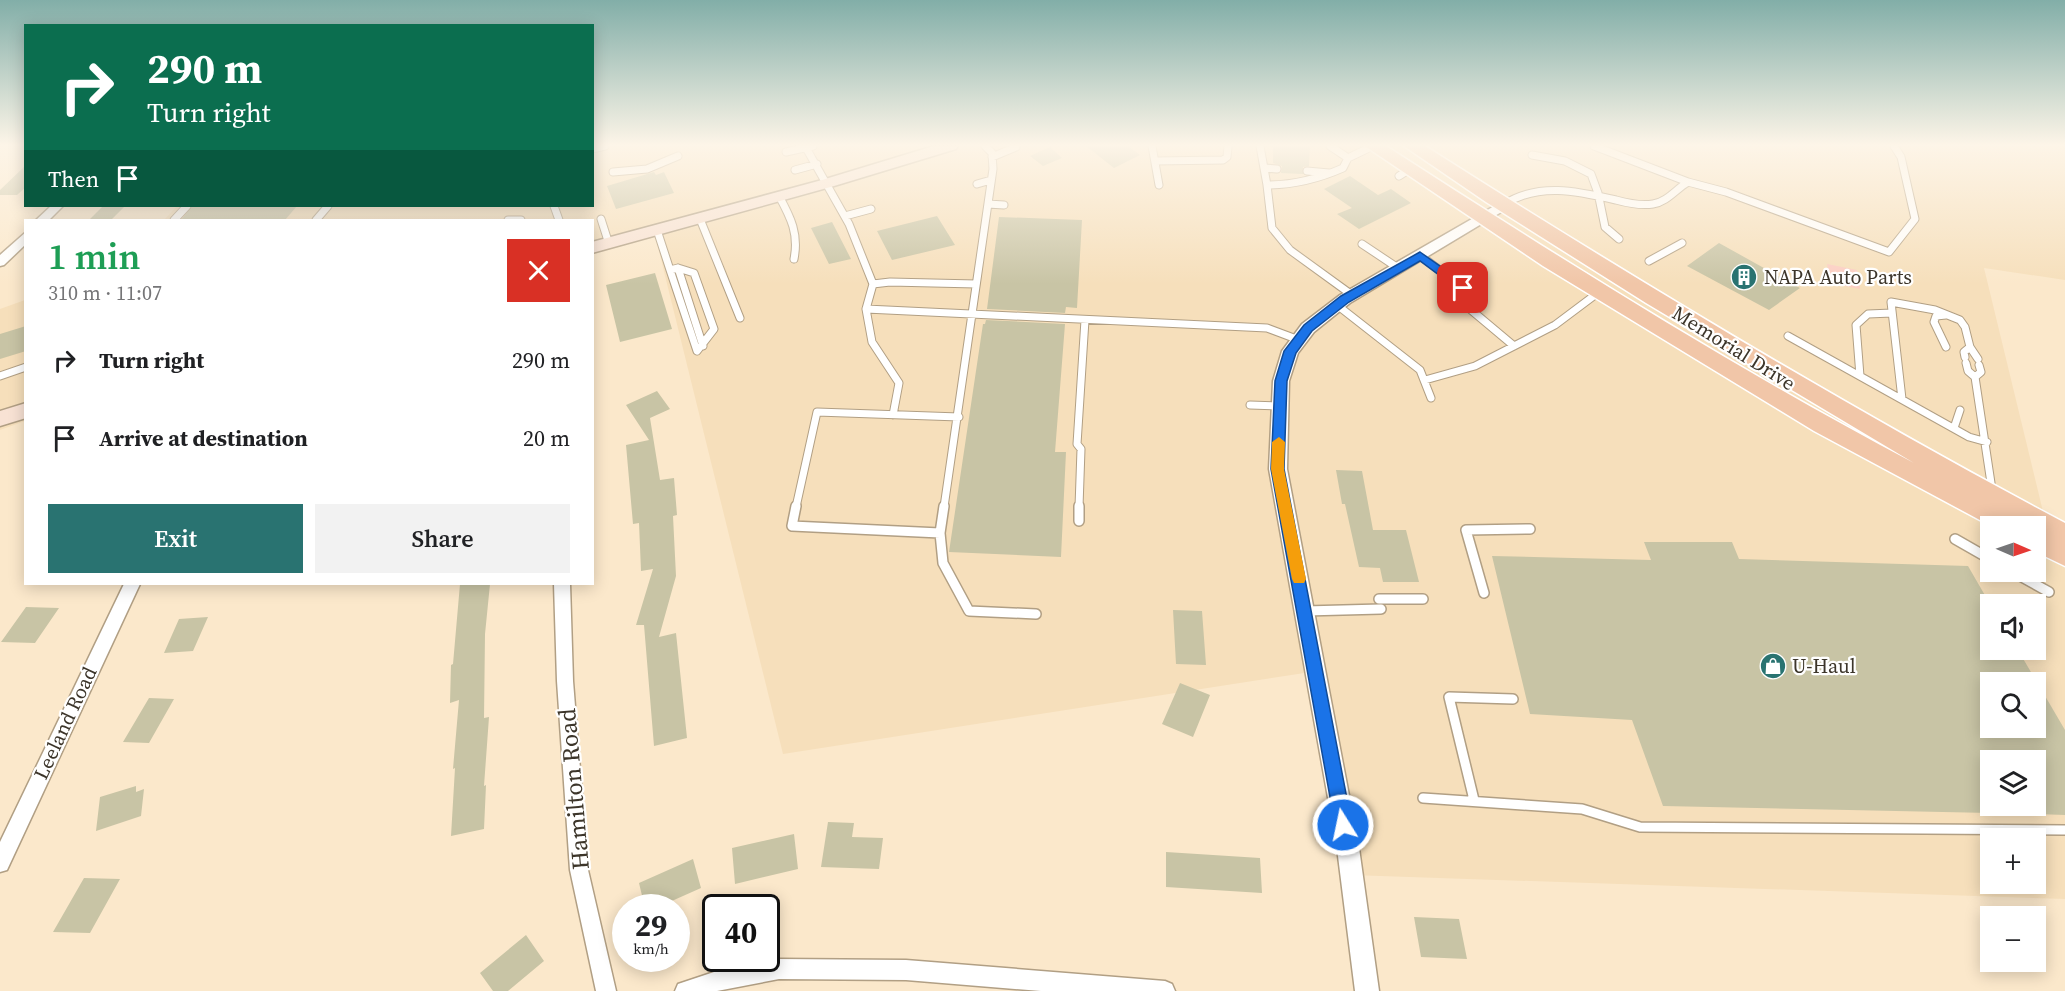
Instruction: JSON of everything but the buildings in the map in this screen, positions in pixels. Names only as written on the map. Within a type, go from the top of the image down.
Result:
[{"type":"main road","points":[[594,248],[793,192]]},
{"type":"main road","name":"Memorial Drive","points":[[1439,192],[1822,425],[1992,516]]},
{"type":"main road","name":"Memorial Drive","points":[[1482,192],[1797,387],[2065,535]]},
{"type":"main road","points":[[0,419],[24,411]]},
{"type":"main road","points":[[2046,546],[2065,556]]},
{"type":"street","points":[[1367,991],[1348,848],[1278,469],[1281,381],[1290,351],[1308,328],[1344,300],[1503,206]]},
{"type":"street","points":[[43,219],[56,207]]},
{"type":"street","points":[[0,246],[21,241]]},
{"type":"street","points":[[0,262],[21,241]]},
{"type":"street","name":"Leeland Road","points":[[0,863],[132,585]]},
{"type":"street","name":"Hamilton Road","points":[[562,585],[565,681],[579,870],[606,991]]},
{"type":"street","points":[[685,991],[720,980],[779,969],[813,969],[906,970],[1165,991]]},
{"type":"lane","points":[[833,192],[873,284],[866,309],[872,342],[899,383],[893,415]]},
{"type":"lane","points":[[989,192],[959,417],[940,533],[943,563],[969,611],[1036,614]]},
{"type":"lane","points":[[1268,192],[1272,228],[1290,250],[1420,370],[1431,398]]},
{"type":"lane","points":[[1503,206],[1513,196],[1528,192]]},
{"type":"lane","points":[[1567,192],[1634,204],[1658,203],[1673,192]]},
{"type":"lane","points":[[1598,192],[1605,227],[1619,239]]},
{"type":"lane","points":[[1727,192],[1888,252],[1914,219],[1908,192]]},
{"type":"lane","points":[[779,196],[797,228],[798,243],[794,259]]},
{"type":"lane","points":[[988,204],[1004,205]]},
{"type":"lane","points":[[175,219],[186,207]]},
{"type":"lane","points":[[317,219],[327,207]]},
{"type":"lane","points":[[845,216],[871,209]]},
{"type":"lane","points":[[601,219],[609,244]]},
{"type":"lane","points":[[699,219],[740,318]]},
{"type":"lane","points":[[657,230],[674,269],[700,349],[714,329],[694,273],[674,269]]},
{"type":"lane","points":[[1649,261],[1682,243]]},
{"type":"lane","points":[[1362,244],[1398,268]]},
{"type":"lane","points":[[1420,255],[1463,288],[1452,294],[1514,346]]},
{"type":"lane","points":[[873,284],[890,282],[976,284]]},
{"type":"lane","points":[[1425,380],[1475,366],[1555,325],[1600,291]]},
{"type":"lane","points":[[1902,399],[1891,302],[1935,310],[1960,320],[1965,327],[1970,347],[1979,362],[1981,372],[1975,377]]},
{"type":"lane","points":[[866,309],[1268,328],[1299,340]]},
{"type":"lane","points":[[1860,376],[1856,325],[1868,314],[1892,313]]},
{"type":"lane","points":[[1946,347],[1934,322],[1936,316],[1947,315]]},
{"type":"lane","points":[[1079,521],[1081,449],[1077,444],[1085,320]]},
{"type":"lane","points":[[1788,336],[1969,437],[1987,442]]},
{"type":"lane","points":[[1970,347],[1964,352],[1965,360],[1968,371],[1975,377],[1987,442],[1991,483],[1986,493]]},
{"type":"lane","points":[[0,376],[24,368]]},
{"type":"lane","points":[[1250,405],[1280,406]]},
{"type":"lane","points":[[1954,428],[1960,410]]},
{"type":"lane","points":[[940,533],[792,526],[817,412],[959,417]]},
{"type":"lane","points":[[1484,593],[1466,530],[1530,529]]},
{"type":"lane","points":[[1954,539],[1980,553]]},
{"type":"lane","points":[[2031,582],[2049,592]]},
{"type":"lane","points":[[1379,599],[1423,599]]},
{"type":"lane","points":[[1305,610],[1381,609]]},
{"type":"lane","points":[[1474,800],[1449,697],[1512,699]]},
{"type":"lane","points":[[1423,798],[1582,809],[1640,827],[2065,830]]},
{"type":"shaded area","points":[[594,192],[2065,192],[2065,280],[1984,268],[2044,516],[1980,516],[1980,582],[2046,582],[2046,524],[2047,528],[2065,538],[2065,899],[1351,875],[1311,672],[783,754],[654,231],[594,247],[594,219],[165,219],[176,207],[594,207]]},
{"type":"shaded area","points":[[1827,264],[1857,270],[1860,289],[1830,283]]},
{"type":"shaded area","points":[[24,300],[24,421],[0,430],[0,309]]},
{"type":"slow traffic","points":[[1279,442],[1278,469],[1299,579]]},
{"type":"place","name":"NAPA Auto Parts","points":[[1744,277]]},
{"type":"place","name":"U-Haul","points":[[1773,666]]},
{"type":"route","points":[[1343,825],[1278,469],[1281,381],[1290,351],[1308,328],[1345,299],[1420,255],[1463,288]]}]
